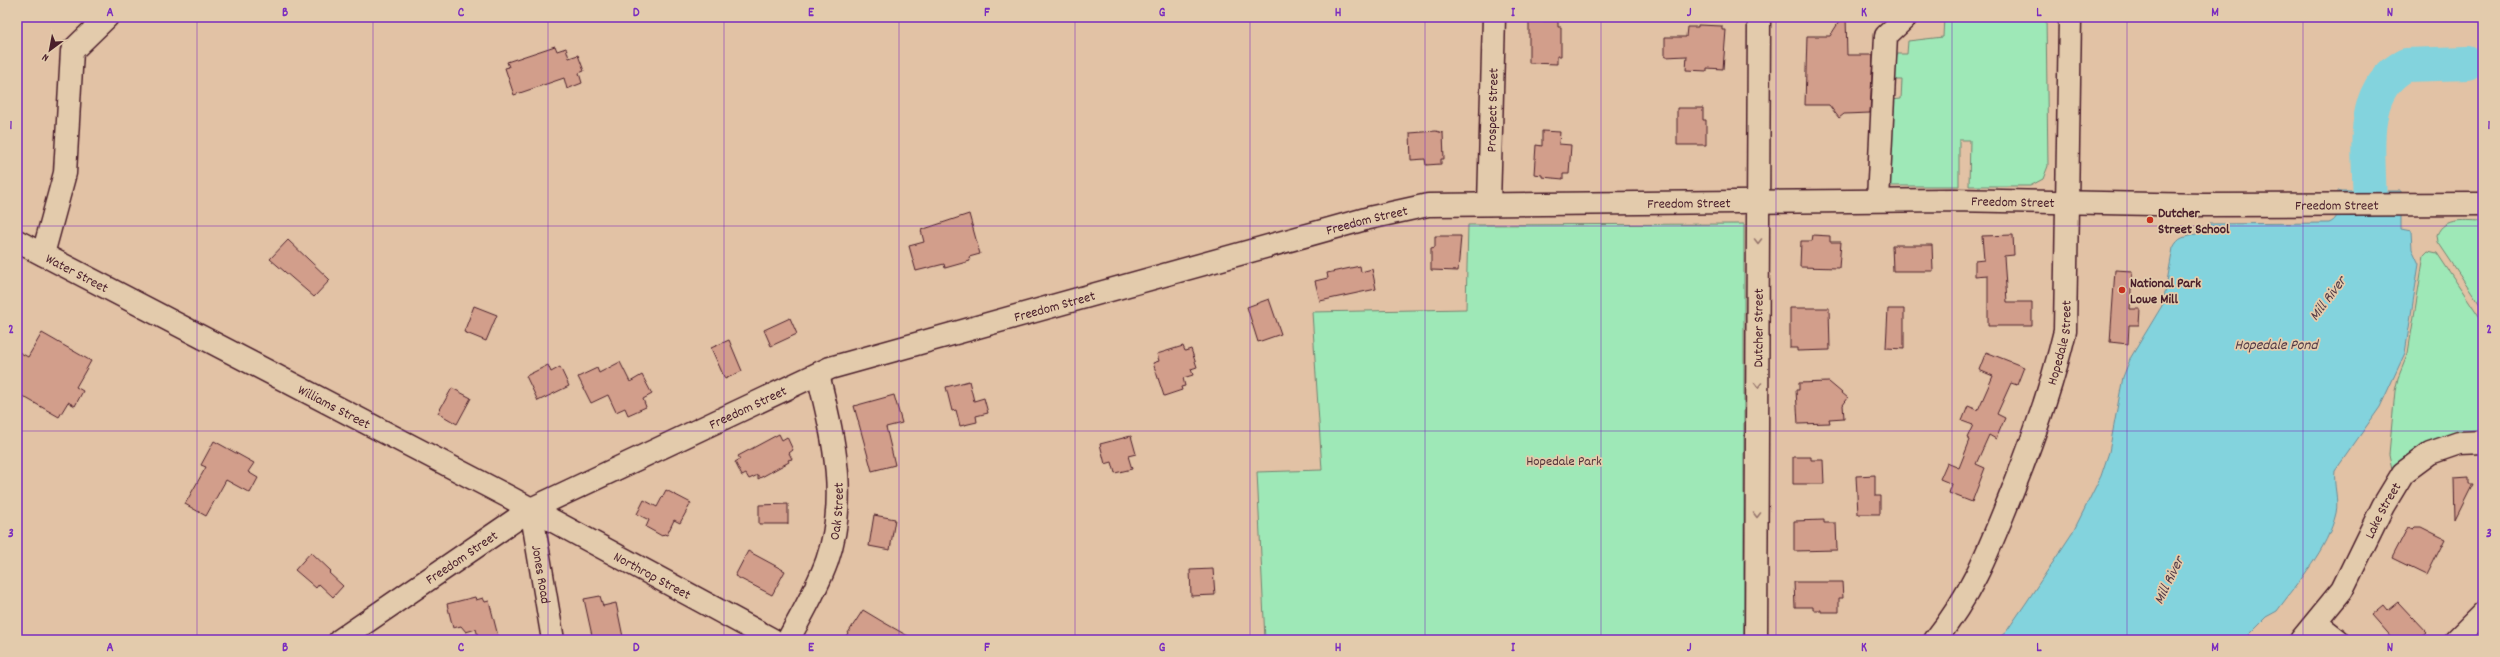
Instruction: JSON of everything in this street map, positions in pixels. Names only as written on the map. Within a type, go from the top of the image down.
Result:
[{"type":"street","points":[[43,254],[65,173],[72,51],[107,17]]},
{"type":"street","name":"Prospect Street","points":[[1489,204],[1494,17]]},
{"type":"street","name":"Dutcher Street","points":[[1756,640],[1759,17]]},
{"type":"street","points":[[1878,200],[1886,36],[1906,17]]},
{"type":"street","name":"Hopedale Street","points":[[1935,640],[1957,613],[1986,557],[2031,445],[2056,367],[2065,331],[2070,17]]},
{"type":"street","name":"Freedom Street","points":[[340,640],[531,509],[838,366],[1369,218],[1428,205],[1878,200],[2068,203],[2483,204]]},
{"type":"street","name":"Water Street","points":[[17,241],[138,304]]},
{"type":"street","name":"Williams Street","points":[[138,304],[531,509]]},
{"type":"street","name":"Oak Street","points":[[788,640],[822,573],[832,547],[838,513],[837,458],[818,374]]},
{"type":"street","name":"Lake Street","points":[[2301,640],[2342,590],[2384,506],[2403,473],[2430,453],[2459,443],[2483,442]]},
{"type":"street","name":"Jones Road","points":[[531,509],[553,640]]},
{"type":"street","name":"Northrop Street","points":[[531,509],[773,640]]},
{"type":"street","points":[[2464,637],[2483,613]]},
{"type":"street","points":[[2316,623],[2338,640]]},
{"type":"green space","points":[[1944,17],[2046,17],[2048,166],[2043,179],[2030,186],[1969,186],[1970,140],[1959,140],[1959,186],[1887,186],[1891,100],[1901,99],[1902,80],[1892,80],[1894,54],[1907,54],[1908,41],[1943,37]]},
{"type":"green space","points":[[2463,220],[2483,221],[2483,309],[2438,242],[2437,235],[2440,229],[2450,222]]},
{"type":"green space","name":"Hopedale Park","points":[[1744,224],[1744,640],[1265,640],[1257,472],[1322,470],[1312,312],[1466,309],[1468,225]]},
{"type":"green space","points":[[2428,251],[2437,253],[2483,322],[2483,432],[2396,469],[2392,469],[2389,454],[2395,391],[2398,378],[2408,353],[2424,255]]},
{"type":"water","name":"Hopedale Pond","points":[[2338,191],[2401,191],[2401,229],[2411,231],[2412,249],[2419,264],[2405,353],[2380,407],[2335,471],[2336,513],[2326,539],[2303,577],[2277,611],[2266,617],[2243,640],[1996,640],[2006,632],[2073,532],[2101,476],[2109,452],[2123,377],[2131,357],[2163,304],[2173,248],[2177,241],[2196,234],[2208,224],[2329,223],[2336,218],[2338,214]]},
{"type":"building","points":[[1842,17],[1846,17],[1847,55],[1873,55],[1870,113],[1844,114],[1839,118],[1829,105],[1805,105],[1807,36],[1830,36]]},
{"type":"building","points":[[1529,21],[1558,21],[1558,27],[1561,27],[1561,56],[1557,56],[1557,64],[1529,63]]},
{"type":"building","points":[[1698,25],[1722,26],[1722,30],[1726,30],[1723,69],[1707,68],[1707,71],[1686,70],[1687,56],[1665,57],[1665,37],[1686,37],[1687,27],[1698,27]]},
{"type":"building","points":[[555,46],[557,51],[566,48],[569,58],[578,55],[584,71],[579,73],[582,83],[567,89],[564,78],[514,95],[505,68],[509,67],[507,62]]},
{"type":"building","points":[[1677,108],[1703,108],[1703,120],[1706,120],[1706,145],[1677,145]]},
{"type":"building","points":[[1436,131],[1443,133],[1444,159],[1441,159],[1441,164],[1426,165],[1425,159],[1411,160],[1410,133]]},
{"type":"building","points":[[1542,131],[1560,132],[1559,144],[1571,145],[1569,174],[1563,174],[1563,179],[1542,177],[1542,175],[1534,174],[1536,145],[1542,146]]},
{"type":"building","points":[[969,214],[980,254],[969,257],[970,261],[945,268],[944,264],[916,271],[909,246],[924,242],[921,230]]},
{"type":"building","points":[[1813,235],[1830,236],[1830,242],[1841,242],[1839,268],[1800,267],[1801,241],[1812,241]]},
{"type":"building","points":[[2013,235],[2014,255],[2004,256],[2007,302],[2032,302],[2032,326],[1988,326],[1988,275],[1975,276],[1975,261],[1984,260],[1982,236]]},
{"type":"building","points":[[1435,236],[1461,236],[1458,271],[1431,270],[1431,248],[1435,247]]},
{"type":"building","points":[[288,240],[330,280],[314,297],[270,259]]},
{"type":"building","points":[[1892,245],[1932,245],[1933,271],[1893,271]]},
{"type":"building","points":[[1360,266],[1361,272],[1372,269],[1376,289],[1320,301],[1315,281],[1328,278],[1327,273]]},
{"type":"building","name":"National Park Lowe Mill","points":[[2115,270],[2132,271],[2130,309],[2140,309],[2139,325],[2129,325],[2128,344],[2110,342]]},
{"type":"building","points":[[1269,299],[1281,334],[1258,342],[1247,307]]},
{"type":"building","points":[[474,306],[497,315],[486,341],[464,332]]},
{"type":"building","points":[[1790,308],[1829,308],[1830,350],[1797,351],[1797,348],[1790,348]]},
{"type":"building","points":[[1888,309],[1904,309],[1904,349],[1886,348]]},
{"type":"building","points":[[790,318],[797,334],[771,346],[764,330]]},
{"type":"building","points":[[42,333],[91,361],[76,387],[83,391],[75,406],[68,402],[59,417],[17,393],[17,351],[28,357]]},
{"type":"building","points":[[729,340],[742,371],[725,379],[711,348]]},
{"type":"building","points":[[1183,346],[1185,351],[1191,349],[1197,367],[1191,369],[1193,375],[1183,378],[1185,386],[1181,387],[1182,390],[1164,396],[1153,363],[1159,361],[1157,354]]},
{"type":"building","points":[[1986,352],[2024,367],[2017,385],[2011,383],[1997,414],[2005,418],[1996,439],[1989,435],[1976,464],[1985,468],[1972,502],[1949,493],[1952,484],[1940,479],[1947,463],[1959,468],[1970,440],[1967,438],[1973,425],[1962,421],[1968,406],[1978,410],[1993,376],[1979,370]]},
{"type":"building","points":[[620,362],[630,382],[642,375],[652,394],[643,399],[646,407],[628,415],[625,408],[616,412],[608,395],[591,403],[578,377],[597,368],[599,373]]},
{"type":"building","points":[[548,365],[551,372],[560,367],[569,386],[538,401],[526,376]]},
{"type":"building","points":[[969,381],[974,401],[984,398],[988,413],[976,416],[977,422],[960,426],[956,410],[952,411],[946,387]]},
{"type":"building","points":[[1829,382],[1848,398],[1843,405],[1844,418],[1829,419],[1830,423],[1798,424],[1796,390],[1799,390],[1799,383]]},
{"type":"building","points":[[452,388],[471,398],[457,424],[438,413]]},
{"type":"building","points":[[894,395],[902,423],[886,427],[895,465],[872,471],[854,406]]},
{"type":"building","points":[[779,434],[782,440],[787,437],[793,450],[789,453],[792,459],[758,479],[758,475],[749,479],[746,474],[742,476],[735,462],[740,459],[738,456]]},
{"type":"building","points":[[1131,436],[1136,454],[1128,456],[1132,469],[1115,473],[1112,462],[1105,464],[1100,444]]},
{"type":"building","points":[[214,441],[254,463],[248,472],[258,478],[250,493],[226,480],[206,516],[185,504],[206,467],[201,465]]},
{"type":"building","points":[[1793,457],[1811,457],[1811,460],[1823,460],[1824,484],[1793,484]]},
{"type":"building","points":[[1875,475],[1875,496],[1880,496],[1880,514],[1858,514],[1856,476]]},
{"type":"building","points":[[2469,477],[2469,484],[2473,484],[2455,520],[2454,478]]},
{"type":"building","points":[[666,490],[691,503],[680,523],[674,520],[667,535],[664,534],[662,536],[646,527],[649,520],[637,514],[644,500],[657,507]]},
{"type":"building","points":[[788,504],[788,524],[759,524],[759,505]]},
{"type":"building","points":[[874,515],[895,519],[890,550],[869,546]]},
{"type":"building","points":[[1824,520],[1824,523],[1836,523],[1837,550],[1794,551],[1794,521]]},
{"type":"building","points":[[2408,527],[2413,529],[2415,527],[2421,527],[2445,539],[2427,575],[2392,558]]},
{"type":"building","points":[[748,551],[785,571],[772,595],[735,576]]},
{"type":"building","points":[[311,552],[331,571],[329,573],[343,586],[333,597],[319,584],[316,588],[295,570]]},
{"type":"building","points":[[1213,569],[1215,595],[1191,596],[1190,570]]},
{"type":"building","points":[[1794,582],[1842,582],[1843,598],[1839,598],[1839,612],[1821,612],[1821,610],[1813,610],[1813,607],[1795,607]]},
{"type":"building","points":[[600,596],[603,606],[616,603],[623,637],[609,640],[593,640],[584,599]]},
{"type":"building","points":[[475,597],[476,600],[483,598],[485,602],[489,601],[498,636],[479,640],[476,629],[466,632],[461,626],[453,628],[447,604]]},
{"type":"building","points":[[2398,602],[2427,633],[2419,640],[2394,640],[2372,615],[2384,605],[2388,610]]},
{"type":"building","points":[[863,610],[915,640],[854,640],[846,636]]},
{"type":"waterway","name":"Mill River","points":[[2366,238],[2370,193],[2368,143],[2370,119],[2376,97],[2387,79],[2406,65],[2467,63]]},
{"type":"place","name":"Dutcher Street School","points":[[2150,220]]},
{"type":"place","name":"National Park Lowe Mill","points":[[2122,290]]}]
